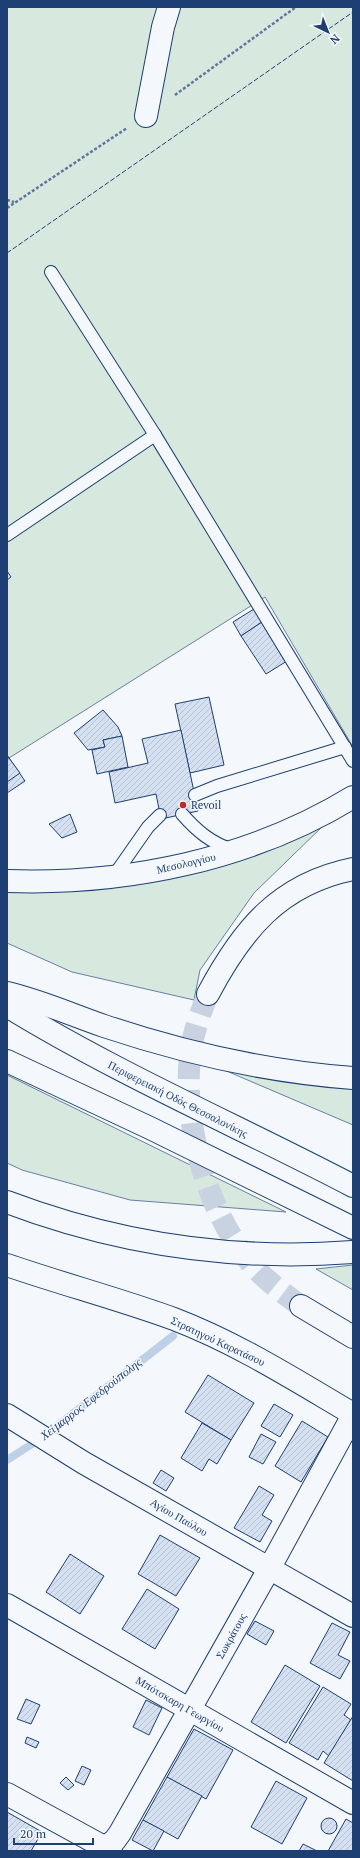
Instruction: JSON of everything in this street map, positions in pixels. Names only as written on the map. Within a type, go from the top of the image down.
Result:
[{"type":"main road","points":[[146,116],[168,7]]},
{"type":"main road","name":"Μεσολογγίου","points":[[7,881],[69,881],[113,877],[164,868],[234,851],[303,824],[353,797]]},
{"type":"main road","points":[[208,994],[220,969],[239,942],[271,906],[290,893],[316,879],[353,869]]},
{"type":"main road","points":[[7,993],[32,999],[103,1026],[178,1048],[263,1067],[305,1074],[353,1078]]},
{"type":"main road","name":"Περιφερειακή Οδός Θεσσαλονίκης","points":[[7,1006],[49,1032],[110,1065],[353,1186]]},
{"type":"main road","points":[[7,1061],[150,1128],[353,1228]]},
{"type":"main road","points":[[7,1202],[58,1220],[99,1231],[139,1240],[198,1249],[246,1254],[318,1254],[353,1252]]},
{"type":"main road","name":"Στρατηγού Καρατάσου","points":[[7,1265],[174,1319],[268,1365],[353,1414]]},
{"type":"main road","points":[[301,1306],[353,1337]]},
{"type":"main road","name":"Σωκράτους","points":[[106,1850],[120,1833],[190,1710],[353,1414]]},
{"type":"main road","name":"Αγίου Παύλου","points":[[7,1415],[84,1463],[353,1616]]},
{"type":"main road","name":"Μπότσκαρη Γεωργίου","points":[[7,1605],[353,1803]]},
{"type":"main road","points":[[7,1794],[106,1850]]},
{"type":"lane","points":[[51,272],[155,436],[353,761]]},
{"type":"lane","points":[[7,535],[155,436]]},
{"type":"lane","points":[[195,795],[217,786],[345,747]]},
{"type":"lane","points":[[182,814],[201,834],[218,845],[234,851]]},
{"type":"lane","points":[[113,877],[148,827],[160,815]]},
{"type":"path","points":[[7,200],[15,202]]},
{"type":"shaded area","points":[[7,7],[353,7],[353,747],[265,597],[9,758],[7,755]]},
{"type":"shaded area","points":[[324,825],[254,893],[200,970],[194,1000],[72,972],[7,943],[7,885],[87,890],[212,867]]},
{"type":"shaded area","points":[[189,1055],[353,1078],[353,1125]]},
{"type":"shaded area","points":[[7,1075],[286,1212],[130,1200],[22,1170],[7,1163]]},
{"type":"shaded area","points":[[353,1265],[353,1290],[316,1269]]},
{"type":"building","points":[[7,571],[11,577],[7,580]]},
{"type":"building","points":[[254,609],[262,622],[241,636],[233,622]]},
{"type":"building","points":[[262,622],[287,661],[266,674],[241,636]]},
{"type":"building","points":[[209,697],[224,765],[190,773],[175,704]]},
{"type":"building","points":[[103,710],[118,727],[122,736],[103,740],[105,747],[88,750],[74,733]]},
{"type":"building","points":[[181,730],[198,811],[161,819],[156,794],[115,803],[109,772],[148,763],[142,739]]},
{"type":"building","points":[[122,736],[128,767],[97,774],[92,750],[105,747],[103,740]]},
{"type":"building","points":[[7,755],[25,781],[7,793]]},
{"type":"building","points":[[7,758],[9,758],[20,773],[7,782]]},
{"type":"building","points":[[70,814],[77,832],[62,838],[49,824]]},
{"type":"building","points":[[208,1375],[254,1403],[231,1440],[185,1412]]},
{"type":"building","points":[[274,1404],[293,1415],[280,1437],[261,1426]]},
{"type":"building","points":[[302,1421],[328,1437],[301,1482],[275,1466]]},
{"type":"building","points":[[202,1423],[231,1440],[217,1464],[209,1459],[202,1471],[181,1458]]},
{"type":"building","points":[[261,1434],[276,1442],[263,1464],[249,1457]]},
{"type":"building","points":[[161,1470],[174,1478],[166,1491],[153,1483]]},
{"type":"building","points":[[259,1486],[274,1495],[262,1515],[272,1521],[260,1542],[234,1528]]},
{"type":"building","points":[[160,1535],[200,1558],[176,1596],[138,1574]]},
{"type":"building","points":[[70,1554],[104,1576],[80,1614],[46,1592]]},
{"type":"building","points":[[147,1589],[179,1609],[155,1649],[122,1629]]},
{"type":"building","points":[[255,1621],[274,1631],[266,1645],[247,1634]]},
{"type":"building","points":[[332,1623],[350,1632],[338,1655],[350,1661],[340,1679],[310,1663]]},
{"type":"building","points":[[285,1665],[320,1686],[286,1743],[251,1722]]},
{"type":"building","points":[[323,1687],[351,1704],[344,1715],[351,1720],[329,1756],[323,1751],[318,1760],[289,1743]]},
{"type":"building","points":[[26,1699],[40,1705],[31,1724],[17,1719]]},
{"type":"building","points":[[146,1700],[162,1708],[149,1735],[133,1727]]},
{"type":"building","points":[[353,1716],[353,1781],[324,1763]]},
{"type":"building","points":[[194,1729],[233,1750],[206,1799],[167,1777]]},
{"type":"building","points":[[27,1737],[39,1742],[36,1748],[25,1743]]},
{"type":"building","points":[[82,1766],[91,1770],[84,1785],[75,1781]]},
{"type":"building","points":[[66,1777],[74,1785],[68,1790],[60,1783]]},
{"type":"building","points":[[167,1777],[202,1796],[178,1839],[143,1820]]},
{"type":"building","points":[[276,1781],[307,1798],[282,1844],[251,1827]]},
{"type":"building","points":[[7,1812],[42,1832],[31,1851],[7,1851]]},
{"type":"building","points":[[329,1818],[335,1820],[337,1826],[335,1832],[329,1834],[323,1832],[321,1826],[323,1820]]},
{"type":"building","points":[[346,1819],[353,1823],[353,1851],[328,1851]]},
{"type":"building","points":[[143,1820],[164,1831],[153,1851],[132,1840]]},
{"type":"building","points":[[303,1844],[317,1851],[299,1851]]},
{"type":"waterway","name":"Χείμαρρος Εφεδρούπολης","points":[[7,1460],[43,1437],[173,1336]]},
{"type":"tunnel","points":[[208,994],[194,1035],[191,1049],[189,1075],[189,1102],[193,1130],[207,1185],[230,1235],[245,1256],[271,1283],[301,1306]]},
{"type":"fence","points":[[7,253],[353,12]]},
{"type":"place","name":"Revoil","points":[[183,805]]}]
